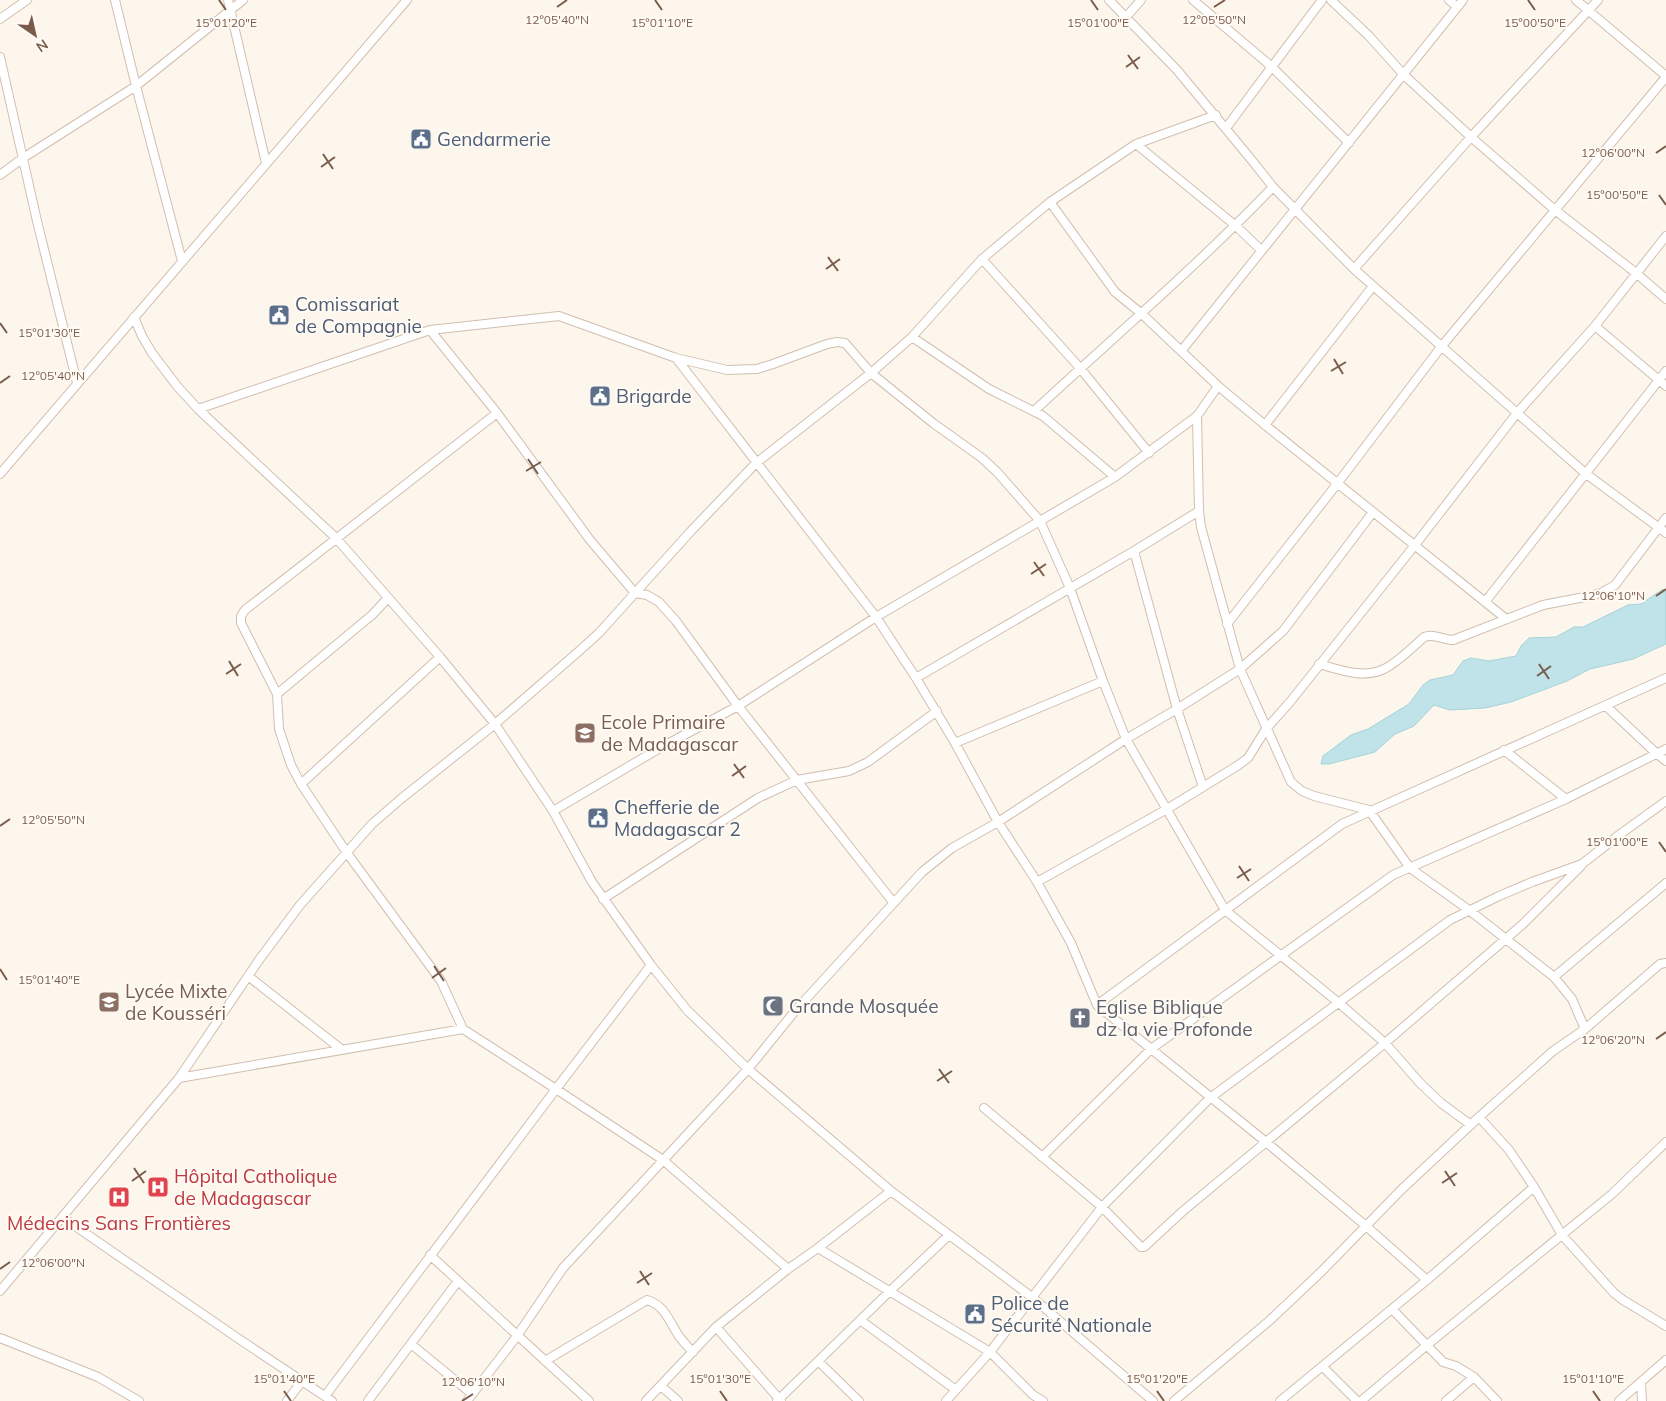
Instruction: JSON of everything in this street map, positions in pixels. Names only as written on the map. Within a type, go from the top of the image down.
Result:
[{"type":"street","points":[[0,19],[27,0]]},
{"type":"street","points":[[115,0],[182,261]]},
{"type":"street","points":[[228,0],[266,164]]},
{"type":"street","points":[[0,176],[23,158],[136,86],[243,0]]},
{"type":"street","points":[[0,474],[407,0]]},
{"type":"street","points":[[1109,0],[1177,70],[1216,115],[1272,187],[1354,269],[1585,474],[1666,533]]},
{"type":"street","points":[[1126,17],[1141,0]]},
{"type":"street","points":[[1193,0],[1272,67],[1349,143]]},
{"type":"street","points":[[1226,128],[1322,0]]},
{"type":"street","points":[[1331,0],[1369,36],[1404,74],[1471,137],[1555,210],[1666,299]]},
{"type":"street","points":[[1449,0],[1457,7]]},
{"type":"street","points":[[1182,350],[1463,0]]},
{"type":"street","points":[[1227,624],[1441,347],[1666,77],[1576,0]]},
{"type":"street","points":[[1354,269],[1471,137],[1598,0]]},
{"type":"street","points":[[0,57],[77,383]]},
{"type":"street","points":[[0,1291],[179,1078],[248,976],[300,905],[372,824],[578,652],[599,632],[756,463],[872,373],[912,337],[982,259],[1050,202],[1136,144],[1216,115]]},
{"type":"street","points":[[1136,144],[1236,226],[1261,250]]},
{"type":"street","points":[[1034,411],[1236,226],[1272,187]]},
{"type":"street","points":[[1050,202],[1115,292],[1182,350],[1218,386],[1505,618]]},
{"type":"street","points":[[1037,882],[1167,809],[1248,758],[1266,729],[1290,702],[1415,545],[1517,413],[1595,326],[1666,236]]},
{"type":"street","points":[[982,259],[1080,368],[1149,453]]},
{"type":"street","points":[[1265,425],[1373,286]]},
{"type":"street","points":[[198,409],[430,330],[559,316],[676,358],[727,370],[757,368],[774,364],[827,344],[845,343],[872,373],[933,423],[982,458],[997,472],[1040,521],[1070,588],[1126,739],[1225,910],[1385,1043],[1420,1083],[1441,1103],[1470,1125]]},
{"type":"street","points":[[134,317],[152,353],[198,409],[336,538],[440,657],[494,724],[553,811],[592,882],[651,965],[687,1010],[748,1069],[891,1191],[1032,1298],[1154,1401]]},
{"type":"street","points":[[1595,326],[1666,386]]},
{"type":"street","points":[[430,330],[497,413],[590,540],[635,593],[647,595],[659,602],[676,622],[738,706],[893,902]]},
{"type":"street","points":[[912,337],[989,389],[1043,416],[1089,457],[1115,477]]},
{"type":"street","points":[[676,358],[876,617],[916,678],[937,711],[998,822],[1037,882],[1071,944],[1096,1005],[1266,1142],[1427,1280]]},
{"type":"street","points":[[1485,602],[1666,372]]},
{"type":"street","points":[[553,811],[660,748],[738,706],[876,617],[1115,477],[1197,416],[1218,386]]},
{"type":"street","points":[[497,413],[245,610],[241,616],[241,623],[277,694],[279,729],[291,765],[301,784],[347,853],[441,981],[463,1029],[663,1160],[788,1269]]},
{"type":"street","points":[[1197,416],[1198,511],[1201,527],[1240,669],[1291,782],[1296,787],[1314,796],[1369,810],[1410,868],[1469,910],[1554,977],[1572,999],[1585,1029]]},
{"type":"street","points":[[916,678],[1134,551],[1198,511]]},
{"type":"street","points":[[411,1344],[471,1398],[517,1336],[563,1268],[748,1069],[795,1011],[922,872],[952,848],[998,822],[1126,739],[1240,669],[1283,630],[1373,512]]},
{"type":"street","points":[[1319,664],[1344,672],[1376,673],[1386,668],[1424,637],[1430,635],[1454,640],[1505,618],[1543,605],[1601,593],[1615,585],[1666,518]]},
{"type":"street","points":[[1134,551],[1177,709],[1203,787]]},
{"type":"street","points":[[277,694],[372,615],[388,598]]},
{"type":"street","points":[[301,784],[440,657]]},
{"type":"street","points":[[1096,1005],[1342,824],[1369,810],[1666,678]]},
{"type":"street","points":[[955,743],[1103,681]]},
{"type":"street","points":[[1606,706],[1656,754],[1666,761]]},
{"type":"street","points":[[603,898],[758,798],[797,780],[849,771],[861,765],[937,711]]},
{"type":"street","points":[[1042,1157],[1151,1048],[1393,876],[1566,799],[1666,748]]},
{"type":"street","points":[[1504,750],[1566,799]]},
{"type":"street","points":[[984,1108],[1102,1207],[1144,1247],[1183,1211],[1385,1043],[1523,924],[1582,864],[1666,802]]},
{"type":"street","points":[[946,1401],[990,1352],[1102,1207],[1210,1098],[1450,920],[1532,882],[1582,864]]},
{"type":"street","points":[[1554,977],[1666,883]]},
{"type":"street","points":[[1174,1401],[1269,1321],[1322,1271],[1401,1190],[1553,1051],[1585,1029],[1660,964],[1666,963]]},
{"type":"street","points":[[62,1217],[328,1399],[430,1256],[651,965]]},
{"type":"street","points":[[248,976],[341,1049]]},
{"type":"street","points":[[179,1078],[463,1029]]},
{"type":"street","points":[[1479,1117],[1508,1150],[1534,1187],[1562,1234],[1614,1293],[1666,1326]]},
{"type":"street","points":[[1323,1367],[1359,1401],[1612,1194],[1666,1142]]},
{"type":"street","points":[[1280,1401],[1392,1310],[1534,1187]]},
{"type":"street","points":[[646,1401],[716,1327],[788,1269],[891,1191]]},
{"type":"street","points":[[716,1327],[779,1400],[949,1235]]},
{"type":"street","points":[[818,1248],[990,1352],[1033,1395],[1042,1401]]},
{"type":"street","points":[[430,1256],[590,1401]]},
{"type":"street","points":[[368,1401],[458,1281]]},
{"type":"street","points":[[545,1361],[648,1300],[665,1313],[677,1334],[693,1352]]},
{"type":"street","points":[[1392,1310],[1443,1362],[1456,1366],[1474,1377],[1497,1401]]},
{"type":"street","points":[[860,1320],[956,1390]]},
{"type":"street","points":[[0,1338],[98,1377],[139,1401]]},
{"type":"street","points":[[1619,1401],[1666,1360]]},
{"type":"street","points":[[818,1361],[859,1401]]},
{"type":"street","points":[[1446,1401],[1474,1377]]},
{"type":"street","points":[[287,1401],[302,1381]]},
{"type":"street","points":[[1641,1382],[1642,1401]]},
{"type":"street","points":[[661,1386],[678,1401]]},
{"type":"street","points":[[1289,1395],[1295,1401]]},
{"type":"water","points":[[1663,589],[1666,592],[1666,644],[1633,659],[1590,669],[1567,681],[1511,702],[1485,708],[1450,710],[1434,705],[1414,726],[1395,734],[1375,752],[1329,764],[1321,764],[1323,756],[1351,735],[1368,729],[1409,704],[1423,685],[1430,680],[1453,675],[1463,661],[1471,658],[1489,661],[1516,656],[1521,646],[1529,638],[1556,637],[1574,627],[1583,627],[1628,605],[1641,604]]},
{"type":"place","name":"Gendarmerie","points":[[421,139]]},
{"type":"place","name":"Comissariat de Compagnie","points":[[279,315]]},
{"type":"place","name":"Brigarde","points":[[600,396]]},
{"type":"place","name":"Ecole Primaire de Madagascar","points":[[585,733]]},
{"type":"place","name":"Chefferie de Madagascar 2","points":[[598,818]]},
{"type":"place","name":"Lycée Mixte de Kousséri","points":[[109,1002]]},
{"type":"place","name":"Grande Mosquée","points":[[773,1006]]},
{"type":"place","name":"Eglise Biblique dz la vie Profonde","points":[[1080,1018]]},
{"type":"place","name":"Hôpital Catholique de Madagascar","points":[[158,1187]]},
{"type":"place","name":"Médecins Sans Frontières","points":[[119,1197]]},
{"type":"place","name":"Police de Sécurité Nationale","points":[[975,1314]]}]
